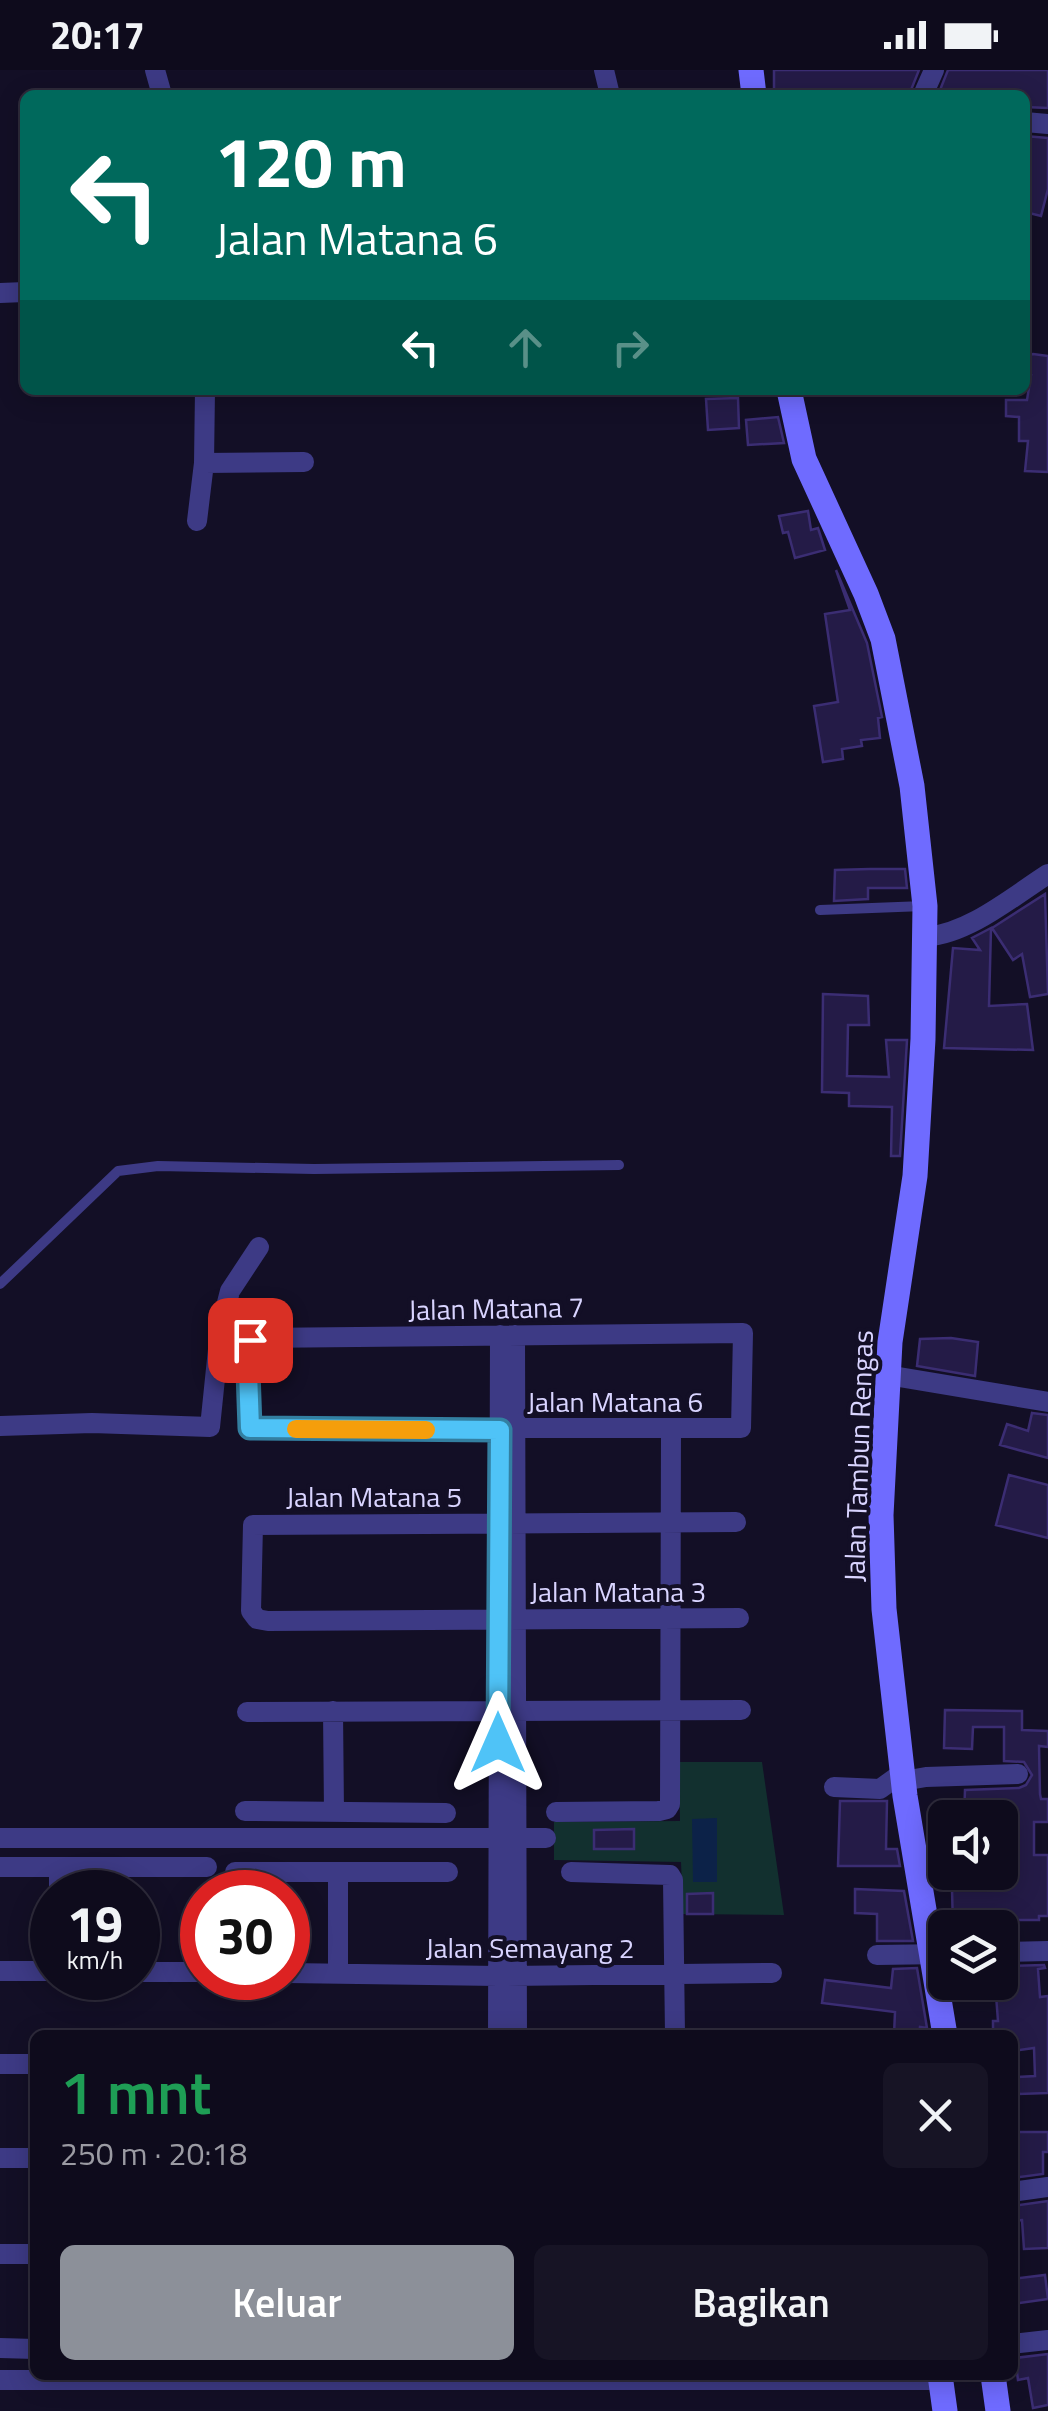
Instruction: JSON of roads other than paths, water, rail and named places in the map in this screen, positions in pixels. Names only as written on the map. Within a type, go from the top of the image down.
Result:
[{"type":"street","points":[[197,520],[204,463],[205,395]]},
{"type":"street","name":"Jalan Tambun Rengas","points":[[790,395],[804,459],[883,639],[912,786],[926,906],[934,936],[915,1176],[893,1310],[901,1376],[881,1514],[884,1608],[932,1910]]},
{"type":"street","points":[[204,463],[304,462]]},
{"type":"street","points":[[934,936],[984,914],[1048,874]]},
{"type":"street","points":[[0,1426],[92,1423],[210,1427],[220,1330],[230,1292],[259,1247]]},
{"type":"street","name":"Jalan Matana 7","points":[[250,1428],[250,1340],[743,1333],[741,1428]]},
{"type":"street","points":[[499,2030],[507,1976],[508,1335]]},
{"type":"street","points":[[901,1376],[1048,1402]]},
{"type":"street","name":"Jalan Matana 6","points":[[250,1428],[741,1428]]},
{"type":"street","points":[[556,1812],[667,1810],[671,1429]]},
{"type":"street","name":"Jalan Matana 5","points":[[258,1619],[251,1610],[253,1525],[736,1522]]},
{"type":"street","name":"Jalan Matana 3","points":[[258,1619],[738,1618]]},
{"type":"street","points":[[247,1712],[741,1710]]},
{"type":"street","points":[[333,1711],[334,1812]]},
{"type":"street","points":[[834,1786],[880,1789],[910,1778],[1018,1774]]},
{"type":"street","points":[[245,1811],[446,1813]]},
{"type":"street","points":[[0,1838],[546,1838]]},
{"type":"street","points":[[0,1867],[207,1867]]},
{"type":"street","points":[[310,1872],[448,1872]]},
{"type":"street","points":[[338,1872],[338,1974]]},
{"type":"street","points":[[571,1872],[670,1874],[675,2030]]},
{"type":"street","points":[[1018,1952],[1048,1951]]},
{"type":"street","points":[[877,1955],[928,1954]]},
{"type":"street","points":[[0,1971],[30,1971]]},
{"type":"street","name":"Jalan Semayang 2","points":[[310,1973],[772,1973]]},
{"type":"street","points":[[507,1976],[516,2030]]},
{"type":"street","name":"Jalan Tambun Rengas","points":[[942,2000],[945,2030]]},
{"type":"street","points":[[0,2064],[30,2064]]},
{"type":"street","points":[[0,2158],[30,2158]]},
{"type":"street","points":[[1018,2191],[1048,2187]]},
{"type":"street","points":[[0,2254],[30,2254]]},
{"type":"street","points":[[1018,2343],[1048,2340]]},
{"type":"street","points":[[0,2348],[30,2348]]},
{"type":"street","points":[[0,2380],[30,2380]]},
{"type":"street","points":[[940,2380],[945,2411]]},
{"type":"street","points":[[994,2380],[998,2411]]},
{"type":"lane","points":[[820,910],[926,906]]},
{"type":"lane","points":[[0,1284],[118,1171],[158,1166],[314,1169],[619,1164]]},
{"type":"water","points":[[717,1818],[717,1882],[693,1882],[692,1819]]}]
